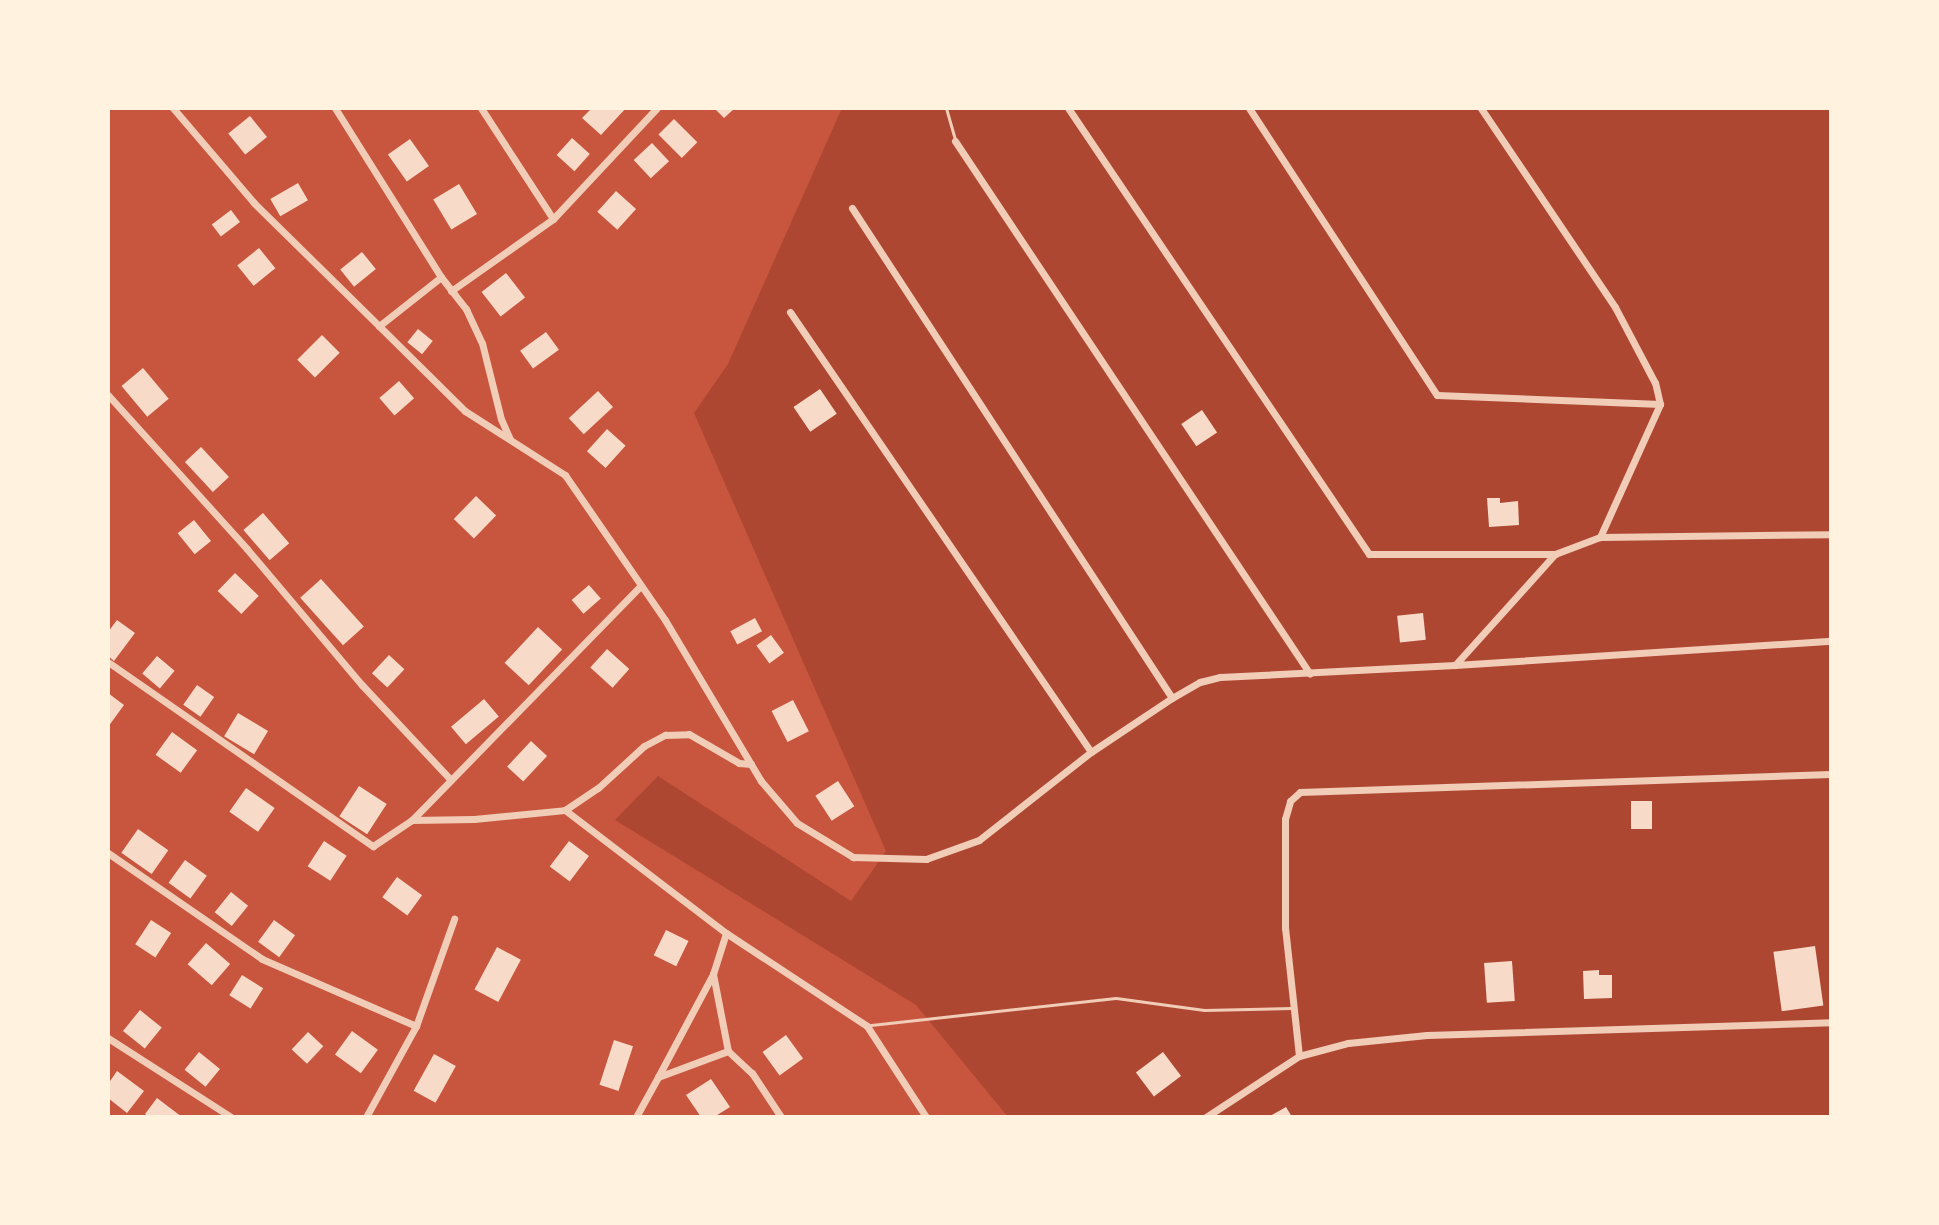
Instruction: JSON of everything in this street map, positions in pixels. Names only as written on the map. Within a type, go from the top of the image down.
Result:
[{"type":"street","points":[[173,108],[254,203],[465,411],[565,475],[665,620],[751,764],[783,810],[797,823],[853,857],[926,859],[979,840],[1091,752],[1172,698],[1200,682],[1220,677],[1831,641]]},
{"type":"street","points":[[335,108],[441,277],[466,309],[482,343],[501,419],[511,440]]},
{"type":"street","points":[[481,108],[553,219]]},
{"type":"street","points":[[451,291],[553,219],[657,108]]},
{"type":"street","points":[[1068,108],[1369,554],[1555,554],[1600,537],[1831,534]]},
{"type":"street","points":[[1249,108],[1437,395],[1660,404]]},
{"type":"street","points":[[1481,108],[1615,307],[1655,383],[1660,404],[1600,537]]},
{"type":"street","points":[[955,141],[1310,674]]},
{"type":"street","points":[[852,208],[1172,698]]},
{"type":"street","points":[[379,326],[441,277]]},
{"type":"street","points":[[790,312],[1091,752]]},
{"type":"street","points":[[108,395],[247,549],[362,685],[451,780]]},
{"type":"street","points":[[1455,665],[1555,554]]},
{"type":"street","points":[[108,662],[373,846],[412,820],[640,586]]},
{"type":"street","points":[[412,820],[474,819],[565,810],[598,788],[644,746],[665,735],[689,734],[739,763],[751,764]]},
{"type":"street","points":[[1299,1056],[1285,928],[1285,819],[1290,801],[1300,792],[1831,774]]},
{"type":"street","points":[[565,810],[726,933],[867,1026],[926,1117]]},
{"type":"street","points":[[108,853],[262,959],[416,1026]]},
{"type":"street","points":[[366,1117],[416,1026],[454,919]]},
{"type":"street","points":[[636,1117],[713,974],[726,933]]},
{"type":"street","points":[[713,974],[728,1051],[752,1073],[781,1117]]},
{"type":"street","points":[[1206,1117],[1299,1056],[1348,1043],[1427,1035],[1831,1022]]},
{"type":"street","points":[[108,1038],[231,1117]]},
{"type":"street","points":[[658,1077],[728,1051]]},
{"type":"lane","points":[[946,108],[955,141]]},
{"type":"lane","points":[[867,1026],[1116,998],[1204,1010],[1292,1008]]},
{"type":"shaded area","points":[[842,108],[1831,108],[1831,1117],[1008,1117],[916,1005],[615,820],[658,776],[851,901],[886,851],[694,413],[728,364]]},
{"type":"building","points":[[592,108],[626,108],[601,135],[582,118]]},
{"type":"building","points":[[714,108],[735,108],[724,118]]},
{"type":"building","points":[[250,116],[267,137],[245,155],[228,134]]},
{"type":"building","points":[[674,119],[697,142],[682,158],[658,135]]},
{"type":"building","points":[[572,138],[590,154],[574,171],[557,155]]},
{"type":"building","points":[[410,139],[429,166],[407,182],[388,154]]},
{"type":"building","points":[[652,143],[669,161],[651,178],[634,160]]},
{"type":"building","points":[[298,183],[308,200],[280,216],[270,199]]},
{"type":"building","points":[[459,184],[477,214],[451,229],[433,199]]},
{"type":"building","points":[[616,191],[636,209],[617,230],[597,212]]},
{"type":"building","points":[[231,210],[240,222],[221,236],[212,224]]},
{"type":"building","points":[[259,248],[275,268],[254,286],[237,266]]},
{"type":"building","points":[[362,252],[376,269],[354,287],[340,270]]},
{"type":"building","points":[[506,273],[525,297],[501,317],[482,292]]},
{"type":"building","points":[[418,329],[433,341],[422,354],[407,342]]},
{"type":"building","points":[[546,332],[559,350],[533,369],[520,351]]},
{"type":"building","points":[[322,335],[340,353],[315,377],[297,360]]},
{"type":"building","points":[[143,368],[169,399],[147,417],[122,386]]},
{"type":"building","points":[[399,381],[414,398],[394,415],[379,398]]},
{"type":"building","points":[[820,389],[837,414],[810,432],[793,407]]},
{"type":"building","points":[[598,391],[613,407],[584,434],[569,418]]},
{"type":"building","points":[[1202,410],[1217,432],[1196,446],[1181,424]]},
{"type":"building","points":[[607,429],[626,446],[606,468],[587,451]]},
{"type":"building","points":[[201,447],[229,477],[213,492],[185,462]]},
{"type":"building","points":[[476,496],[496,515],[474,538],[454,519]]},
{"type":"building","points":[[1487,498],[1500,498],[1500,503],[1518,501],[1519,525],[1489,527]]},
{"type":"building","points":[[263,513],[289,543],[270,560],[243,530]]},
{"type":"building","points":[[194,520],[211,541],[195,554],[178,533]]},
{"type":"building","points":[[235,573],[259,596],[241,614],[218,591]]},
{"type":"building","points":[[321,579],[364,627],[343,645],[300,598]]},
{"type":"building","points":[[589,585],[601,599],[583,614],[572,600]]},
{"type":"building","points":[[1423,613],[1426,640],[1400,643],[1397,616]]},
{"type":"building","points":[[755,618],[762,631],[737,644],[730,631]]},
{"type":"building","points":[[117,620],[135,633],[114,661],[108,656],[108,632]]},
{"type":"building","points":[[538,627],[562,650],[529,685],[505,663]]},
{"type":"building","points":[[771,635],[784,653],[769,663],[756,646]]},
{"type":"building","points":[[607,649],[629,669],[613,688],[590,668]]},
{"type":"building","points":[[389,655],[404,669],[387,688],[372,673]]},
{"type":"building","points":[[157,656],[175,671],[160,688],[142,674]]},
{"type":"building","points":[[197,685],[214,697],[200,717],[183,705]]},
{"type":"building","points":[[108,693],[124,705],[108,727]]},
{"type":"building","points":[[484,699],[499,717],[466,744],[451,727]]},
{"type":"building","points":[[793,700],[809,731],[788,742],[772,711]]},
{"type":"building","points":[[238,713],[268,731],[254,754],[224,736]]},
{"type":"building","points":[[172,732],[197,750],[181,773],[156,755]]},
{"type":"building","points":[[531,741],[547,756],[523,782],[507,767]]},
{"type":"building","points":[[838,781],[854,806],[832,821],[815,796]]},
{"type":"building","points":[[359,786],[387,804],[367,834],[339,816]]},
{"type":"building","points":[[246,788],[275,808],[258,832],[229,812]]},
{"type":"building","points":[[1631,801],[1652,801],[1652,829],[1631,829]]},
{"type":"building","points":[[138,829],[168,850],[152,874],[121,853]]},
{"type":"building","points":[[324,841],[347,856],[330,881],[308,866]]},
{"type":"building","points":[[569,841],[589,856],[570,882],[550,867]]},
{"type":"building","points":[[185,860],[207,876],[190,899],[169,883]]},
{"type":"building","points":[[397,877],[422,895],[407,915],[382,897]]},
{"type":"building","points":[[231,892],[248,906],[232,926],[215,912]]},
{"type":"building","points":[[151,920],[171,933],[155,957],[135,944]]},
{"type":"building","points":[[274,920],[295,935],[279,957],[258,942]]},
{"type":"building","points":[[666,930],[688,941],[676,966],[654,955]]},
{"type":"building","points":[[206,943],[230,964],[212,985],[188,964]]},
{"type":"building","points":[[1815,946],[1823,1005],[1782,1011],[1773,952]]},
{"type":"building","points":[[497,947],[521,960],[498,1002],[474,989]]},
{"type":"building","points":[[1512,961],[1515,1001],[1487,1003],[1484,963]]},
{"type":"building","points":[[1599,970],[1599,975],[1612,975],[1612,998],[1584,999],[1583,971]]},
{"type":"building","points":[[242,975],[263,988],[250,1009],[229,995]]},
{"type":"building","points":[[140,1010],[162,1028],[145,1049],[123,1031]]},
{"type":"building","points":[[352,1031],[378,1050],[361,1073],[335,1054]]},
{"type":"building","points":[[308,1032],[323,1046],[307,1064],[292,1050]]},
{"type":"building","points":[[786,1035],[803,1058],[780,1076],[763,1052]]},
{"type":"building","points":[[614,1040],[633,1046],[618,1091],[599,1085]]},
{"type":"building","points":[[199,1052],[220,1069],[206,1087],[185,1070]]},
{"type":"building","points":[[1163,1052],[1181,1076],[1154,1096],[1136,1072]]},
{"type":"building","points":[[434,1054],[456,1066],[436,1103],[414,1091]]},
{"type":"building","points":[[117,1071],[144,1091],[127,1113],[108,1098],[108,1084]]},
{"type":"building","points":[[711,1079],[730,1107],[714,1117],[701,1117],[686,1095]]},
{"type":"building","points":[[157,1098],[182,1117],[149,1117],[145,1114]]},
{"type":"building","points":[[1286,1107],[1292,1117],[1268,1117]]}]
